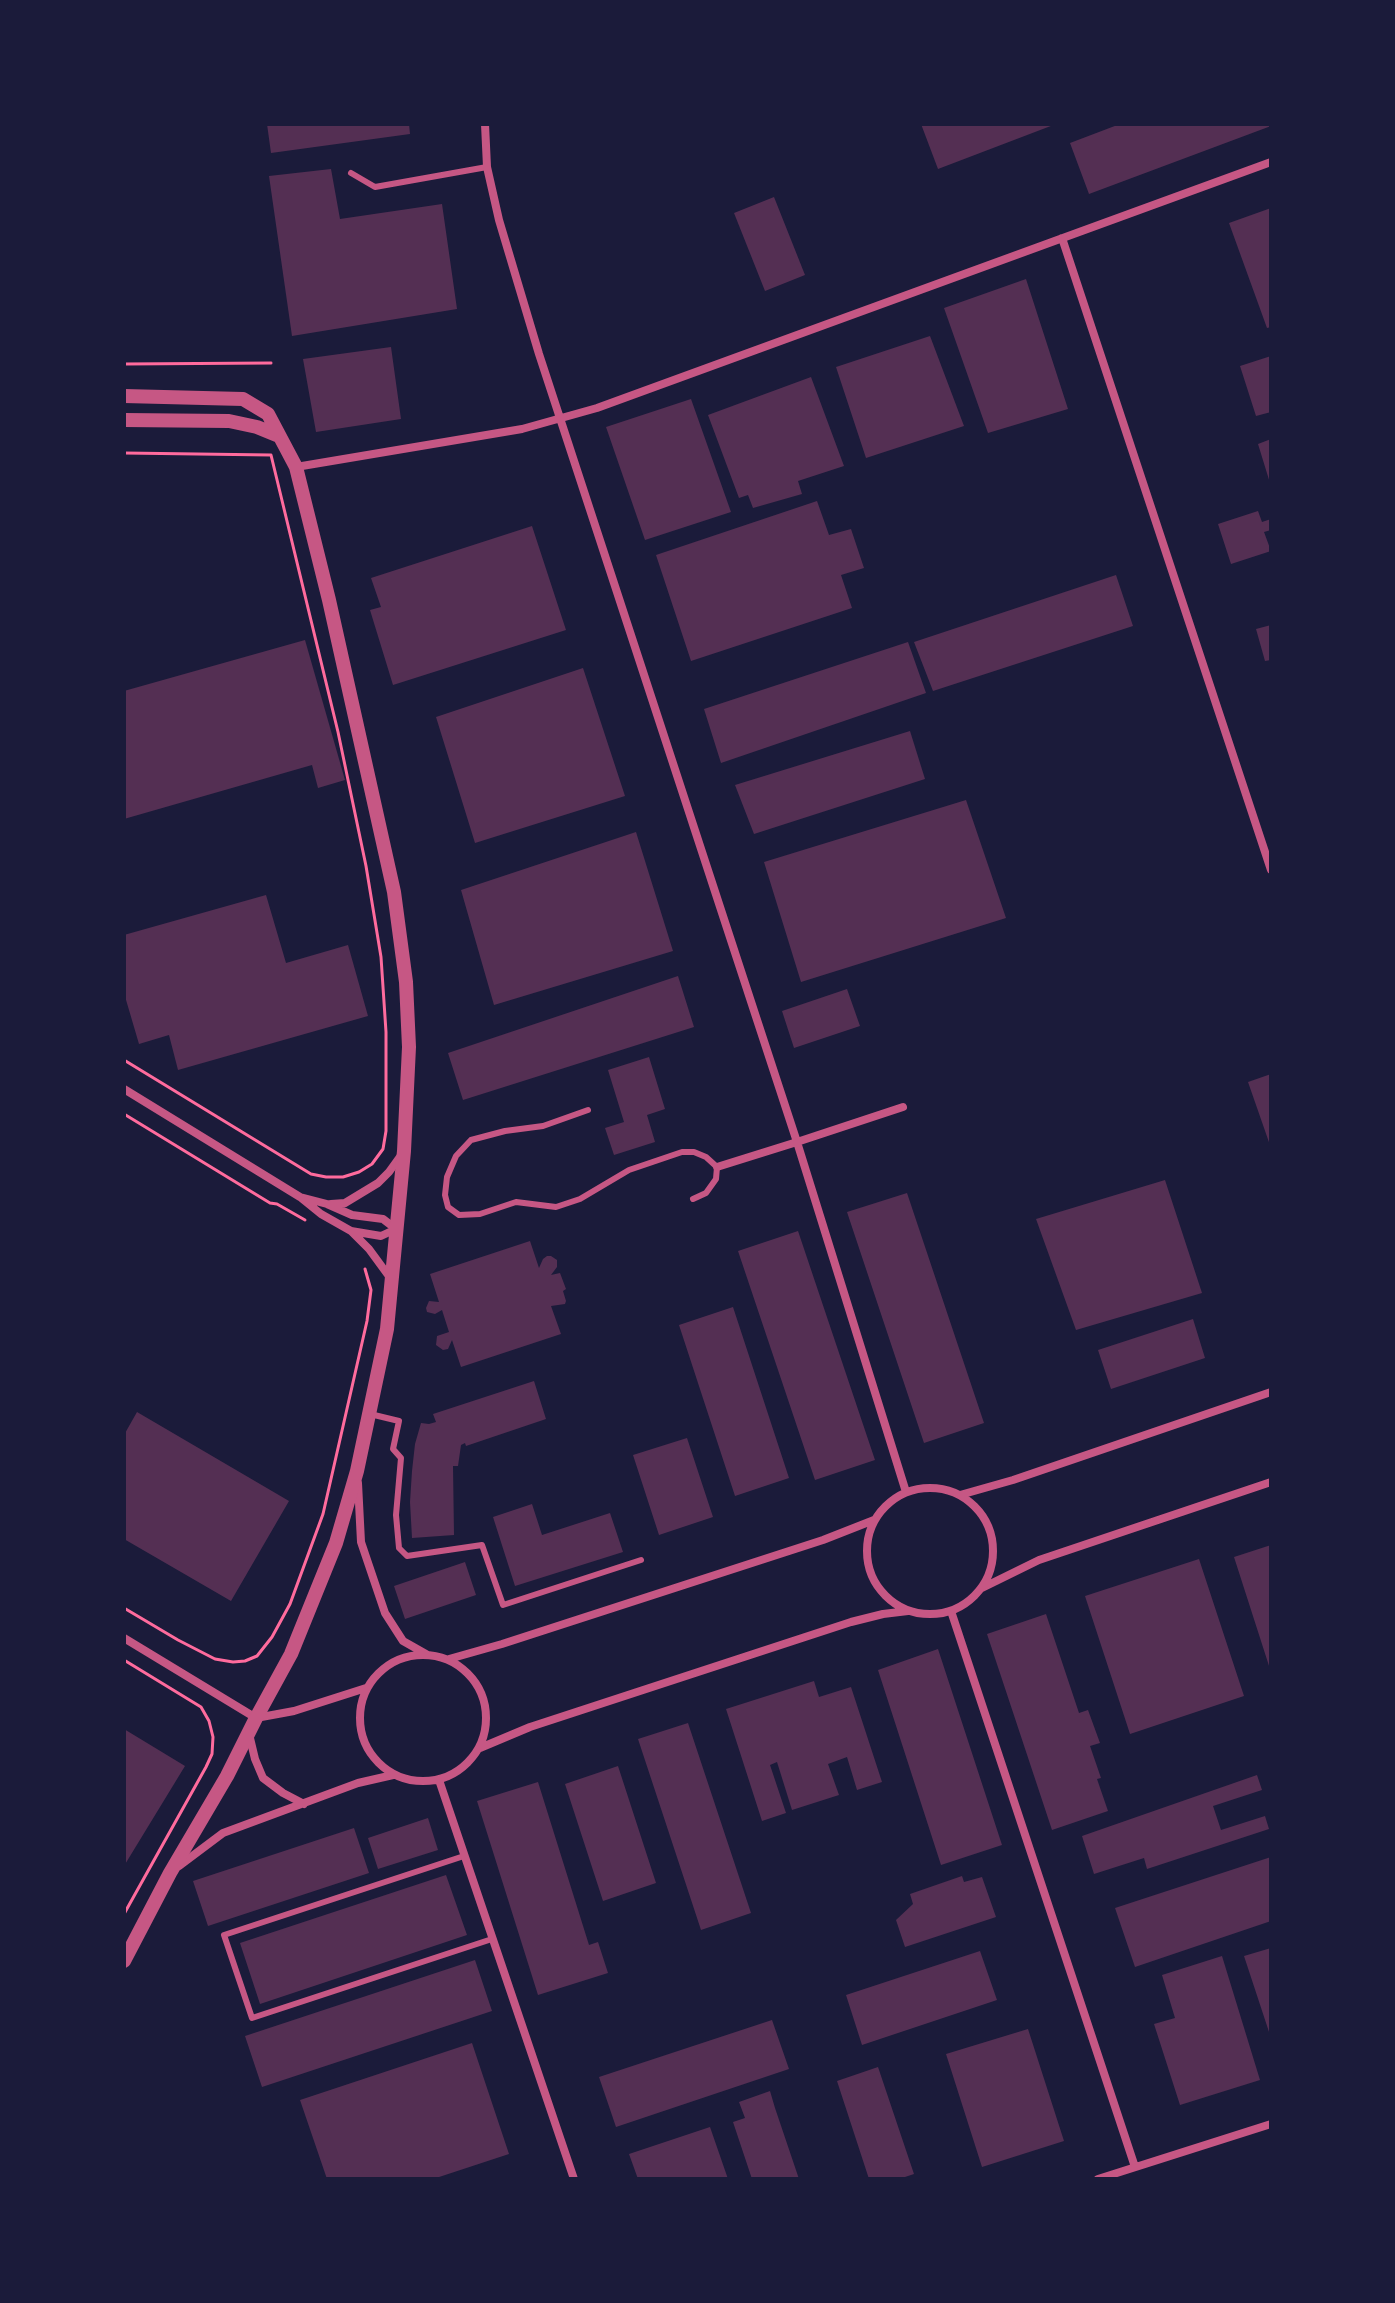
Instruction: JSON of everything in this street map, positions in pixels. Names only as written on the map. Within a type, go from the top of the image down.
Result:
[{"type":"street","points":[[485,124],[487,167],[499,220],[797,1142],[906,1492]]},
{"type":"street","points":[[296,467],[522,429],[597,408],[1271,162]]},
{"type":"street","points":[[1062,238],[1271,870]]},
{"type":"street","points":[[124,396],[243,399],[268,414],[296,467],[350,690],[399,918],[409,1047],[404,1151],[387,1329],[357,1471],[336,1543],[291,1654],[124,1961]]},
{"type":"street","points":[[124,420],[229,421],[279,436]]},
{"type":"street","points":[[124,1089],[351,1231],[391,1279]]},
{"type":"street","points":[[717,1167],[903,1107]]},
{"type":"street","points":[[327,1204],[345,1203],[371,1188],[389,1172],[404,1151]]},
{"type":"street","points":[[300,1197],[352,1215],[383,1219],[396,1229]]},
{"type":"street","points":[[351,1231],[381,1236],[396,1229]]},
{"type":"street","points":[[960,1495],[1013,1480],[1271,1392]]},
{"type":"street","points":[[357,1471],[361,1542],[385,1613],[403,1641],[427,1654],[449,1659],[473,1678],[484,1698],[486,1726],[480,1748],[472,1759],[439,1780],[414,1781],[393,1775],[372,1758],[362,1738],[358,1712],[366,1688],[381,1669],[400,1658],[427,1654]]},
{"type":"street","points":[[981,1589],[1039,1560],[1271,1482]]},
{"type":"street","points":[[480,1748],[530,1727],[851,1622],[908,1611],[930,1615],[951,1611],[970,1601],[981,1589],[991,1569],[994,1547],[983,1515],[960,1495],[939,1488],[906,1492],[887,1504],[874,1520],[866,1546],[868,1568],[886,1597],[908,1611]]},
{"type":"street","points":[[449,1659],[809,1544],[874,1520]]},
{"type":"street","points":[[951,1611],[1135,2167]]},
{"type":"street","points":[[124,1638],[256,1718],[294,1711],[366,1688]]},
{"type":"street","points":[[249,1733],[263,1778],[304,1804]]},
{"type":"street","points":[[170,1873],[223,1833],[375,1778],[393,1775]]},
{"type":"street","points":[[439,1780],[574,2179]]},
{"type":"street","points":[[1098,2179],[1271,2124]]},
{"type":"lane","points":[[351,173],[375,187],[487,167]]},
{"type":"lane","points":[[588,1110],[543,1126],[471,1140],[456,1156],[447,1177],[445,1195],[448,1207],[459,1215],[480,1214],[516,1202],[556,1207],[580,1199],[629,1170],[682,1152],[694,1152],[706,1157],[717,1167],[716,1179],[706,1193],[693,1199]]},
{"type":"lane","points":[[368,1414],[399,1421],[393,1449],[401,1458],[396,1515],[399,1548],[407,1556],[482,1545],[503,1605],[641,1560]]},
{"type":"lane","points":[[464,1856],[224,1935],[252,2018],[492,1939]]},
{"type":"path","points":[[124,364],[271,363]]},
{"type":"path","points":[[124,453],[271,455],[338,732],[381,957],[386,1032],[386,1131],[383,1149],[372,1164],[359,1172],[335,1177],[311,1174],[124,1060]]},
{"type":"path","points":[[124,1114],[270,1203],[305,1220]]},
{"type":"path","points":[[124,1608],[215,1659],[245,1661],[257,1656],[272,1637],[290,1604],[323,1514],[367,1321],[371,1290],[362,1262]]},
{"type":"path","points":[[124,1660],[201,1707],[213,1737],[212,1754],[206,1767],[124,1914]]},
{"type":"building","points":[[267,124],[409,124],[410,134],[271,153]]},
{"type":"building","points":[[921,124],[1056,124],[938,169]]},
{"type":"building","points":[[1120,124],[1271,126],[1089,194],[1070,143]]},
{"type":"building","points":[[331,169],[340,219],[442,204],[457,309],[292,336],[269,176]]},
{"type":"building","points":[[774,197],[805,275],[765,291],[734,213]]},
{"type":"building","points":[[1271,208],[1271,327],[1267,328],[1229,223]]},
{"type":"building","points":[[1026,279],[1068,409],[988,433],[944,308]]},
{"type":"building","points":[[930,336],[964,426],[866,458],[836,367]]},
{"type":"building","points":[[391,347],[401,419],[316,432],[303,359]]},
{"type":"building","points":[[1271,356],[1271,412],[1256,416],[1240,366]]},
{"type":"building","points":[[811,377],[844,466],[798,481],[802,494],[753,508],[748,495],[739,498],[708,415]]},
{"type":"building","points":[[691,399],[731,512],[645,540],[606,427]]},
{"type":"building","points":[[1271,439],[1271,483],[1270,483],[1258,444]]},
{"type":"building","points":[[817,501],[829,535],[851,529],[864,568],[841,575],[852,608],[691,661],[656,555]]},
{"type":"building","points":[[1258,511],[1262,522],[1271,519],[1271,530],[1264,532],[1271,551],[1231,564],[1218,524]]},
{"type":"building","points":[[532,526],[566,630],[393,685],[370,610],[381,607],[371,578]]},
{"type":"building","points":[[1116,575],[1133,626],[933,691],[914,642]]},
{"type":"building","points":[[1271,625],[1271,660],[1265,661],[1256,629]]},
{"type":"building","points":[[305,640],[345,780],[318,788],[312,765],[124,819],[124,691]]},
{"type":"building","points":[[908,642],[926,693],[721,763],[704,709]]},
{"type":"building","points":[[583,668],[625,796],[475,843],[436,717]]},
{"type":"building","points":[[910,731],[925,779],[754,834],[735,785]]},
{"type":"building","points":[[966,800],[1006,918],[801,982],[764,862]]},
{"type":"building","points":[[636,832],[673,951],[494,1005],[461,890]]},
{"type":"building","points":[[266,895],[286,963],[348,945],[368,1016],[178,1070],[169,1035],[139,1044],[124,993],[124,935]]},
{"type":"building","points":[[678,976],[694,1027],[463,1100],[448,1053]]},
{"type":"building","points":[[847,989],[860,1026],[794,1048],[782,1011]]},
{"type":"building","points":[[649,1057],[665,1109],[647,1115],[655,1142],[614,1155],[605,1128],[624,1122],[608,1070]]},
{"type":"building","points":[[1271,1074],[1271,1148],[1248,1082]]},
{"type":"building","points":[[1165,1180],[1202,1293],[1076,1330],[1036,1219]]},
{"type":"building","points":[[907,1193],[984,1423],[924,1443],[847,1212]]},
{"type":"building","points":[[798,1231],[875,1460],[815,1480],[738,1251]]},
{"type":"building","points":[[530,1241],[539,1268],[547,1256],[557,1260],[557,1267],[551,1275],[560,1273],[566,1289],[563,1291],[566,1301],[565,1304],[551,1306],[561,1334],[461,1367],[452,1340],[448,1349],[443,1350],[436,1345],[437,1336],[449,1332],[442,1310],[435,1314],[427,1312],[429,1301],[439,1302],[430,1274]]},
{"type":"building","points":[[733,1307],[789,1478],[735,1496],[679,1325]]},
{"type":"building","points":[[1193,1319],[1205,1358],[1111,1389],[1098,1350]]},
{"type":"building","points":[[534,1381],[546,1419],[466,1446],[465,1443],[461,1445],[458,1466],[453,1466],[454,1535],[412,1538],[412,1471],[421,1423],[436,1422],[433,1414]]},
{"type":"building","points":[[137,1412],[289,1501],[231,1601],[124,1539],[124,1435]]},
{"type":"building","points":[[687,1438],[713,1517],[659,1535],[633,1455]]},
{"type":"building","points":[[532,1504],[542,1535],[610,1513],[623,1552],[515,1586],[493,1517]]},
{"type":"building","points":[[1271,1545],[1271,1669],[1270,1669],[1234,1557]]},
{"type":"building","points":[[1199,1559],[1244,1696],[1130,1734],[1085,1596]]},
{"type":"building","points":[[465,1562],[476,1595],[405,1619],[394,1586]]},
{"type":"building","points":[[1046,1614],[1079,1713],[1088,1710],[1100,1743],[1090,1746],[1108,1811],[1052,1830],[987,1634]]},
{"type":"building","points":[[938,1649],[1002,1845],[941,1865],[878,1670]]},
{"type":"building","points":[[814,1681],[819,1697],[851,1687],[882,1782],[857,1790],[847,1757],[828,1764],[839,1795],[792,1810],[777,1762],[770,1765],[786,1813],[762,1821],[726,1709]]},
{"type":"building","points":[[688,1723],[751,1913],[701,1930],[638,1739]]},
{"type":"building","points":[[124,1729],[185,1766],[124,1866]]},
{"type":"building","points":[[618,1766],[656,1883],[603,1901],[565,1784]]},
{"type":"building","points":[[1257,1775],[1262,1790],[1213,1806],[1221,1830],[1265,1816],[1269,1829],[1147,1869],[1144,1858],[1094,1874],[1082,1836]]},
{"type":"building","points":[[538,1782],[589,1945],[598,1942],[608,1973],[538,1995],[477,1801]]},
{"type":"building","points":[[428,1818],[438,1850],[378,1869],[368,1838]]},
{"type":"building","points":[[354,1828],[369,1873],[208,1926],[193,1881]]},
{"type":"building","points":[[1271,1857],[1271,1921],[1135,1967],[1115,1908]]},
{"type":"building","points":[[446,1875],[467,1935],[260,2004],[240,1943]]},
{"type":"building","points":[[962,1876],[964,1882],[982,1877],[996,1917],[905,1947],[896,1920],[913,1904],[910,1894]]},
{"type":"building","points":[[1271,1948],[1271,2035],[1270,2035],[1244,1956]]},
{"type":"building","points":[[980,1951],[997,2000],[862,2045],[846,1995]]},
{"type":"building","points":[[1222,1956],[1260,2080],[1180,2105],[1154,2024],[1175,2018],[1162,1975]]},
{"type":"building","points":[[475,1960],[492,2011],[262,2087],[245,2036]]},
{"type":"building","points":[[772,2020],[789,2069],[616,2127],[599,2077]]},
{"type":"building","points":[[1028,2029],[1064,2141],[982,2167],[946,2054]]},
{"type":"building","points":[[472,2043],[509,2154],[433,2179],[327,2179],[300,2100]]},
{"type":"building","points":[[878,2067],[914,2174],[899,2179],[869,2179],[837,2081]]},
{"type":"building","points":[[770,2091],[799,2179],[752,2179],[733,2122],[745,2118],[739,2102]]},
{"type":"building","points":[[710,2127],[728,2179],[638,2179],[629,2154]]}]
